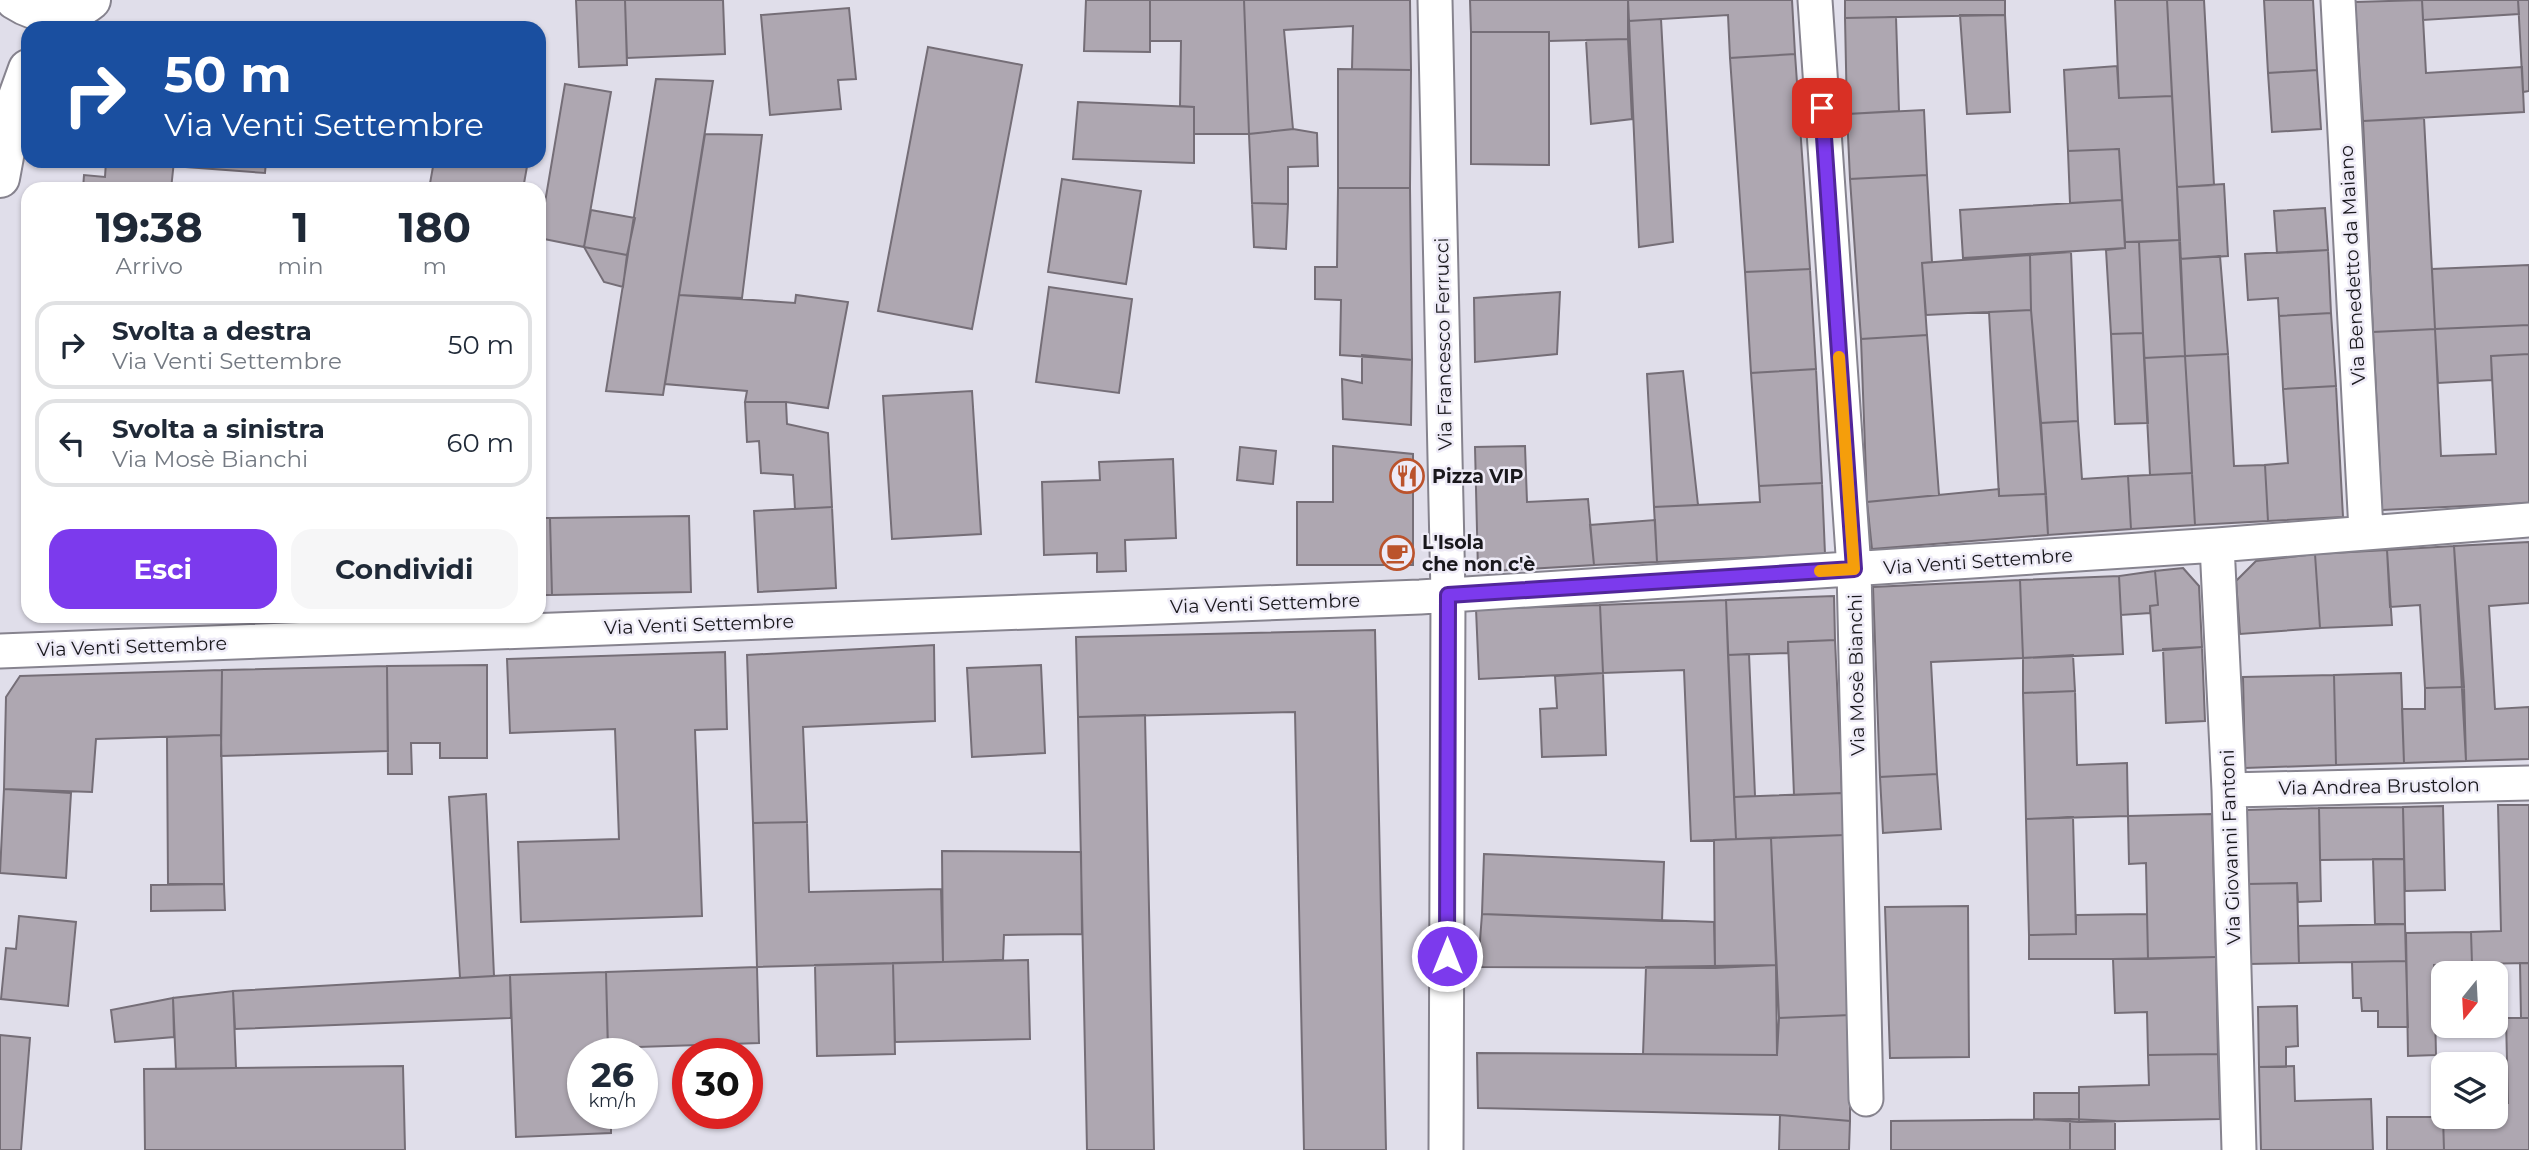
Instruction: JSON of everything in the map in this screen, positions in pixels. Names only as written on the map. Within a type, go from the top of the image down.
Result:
[{"type":"street","points":[[15,0],[40,11],[70,13]]},
{"type":"street","name":"Via Francesco Ferrucci","points":[[1435,0],[1448,595],[1446,1150]]},
{"type":"street","name":"Via Mosè Bianchi","points":[[1815,0],[1854,569],[1866,1098]]},
{"type":"street","name":"Via Benedetto da Maiano","points":[[2338,0],[2366,531]]},
{"type":"street","points":[[0,178],[12,113],[21,88]]},
{"type":"street","name":"Via Venti Settembre","points":[[0,651],[1448,595],[2217,545],[2529,520]]},
{"type":"street","name":"Via Giovanni Fantoni","points":[[2217,545],[2229,790],[2239,1150]]},
{"type":"street","name":"Via Andrea Brustolon","points":[[2229,790],[2529,783]]},
{"type":"building","points":[[576,0],[625,0],[627,65],[579,67]]},
{"type":"building","points":[[625,0],[723,0],[725,54],[627,58]]},
{"type":"building","points":[[1086,0],[1150,0],[1150,52],[1084,51]]},
{"type":"building","points":[[1150,0],[1244,0],[1249,134],[1194,134],[1194,107],[1180,106],[1181,41],[1150,41]]},
{"type":"building","points":[[1244,0],[1410,0],[1411,70],[1352,69],[1353,26],[1284,30],[1293,129],[1249,134]]},
{"type":"building","points":[[1470,0],[1628,0],[1628,39],[1549,41],[1549,32],[1471,32]]},
{"type":"building","points":[[1628,0],[1792,0],[1795,54],[1730,58],[1728,15],[1629,21]]},
{"type":"building","points":[[1845,0],[2005,0],[2005,15],[1845,18]]},
{"type":"building","points":[[2115,0],[2167,0],[2172,96],[2119,98]]},
{"type":"building","points":[[2167,0],[2204,0],[2214,185],[2177,187]]},
{"type":"building","points":[[2264,0],[2313,0],[2317,70],[2268,73]]},
{"type":"building","points":[[2422,0],[2518,0],[2519,14],[2423,20]]},
{"type":"building","points":[[2422,0],[2426,73],[2522,67],[2524,112],[2363,121],[2355,2]]},
{"type":"building","points":[[2518,0],[2529,0],[2529,91],[2523,92]]},
{"type":"building","points":[[849,8],[856,79],[838,80],[841,109],[770,115],[761,15]]},
{"type":"building","points":[[1960,15],[2005,15],[2010,112],[1967,114]]},
{"type":"building","points":[[1896,17],[1899,111],[1847,114],[1845,18]]},
{"type":"building","points":[[1661,19],[1673,242],[1639,247],[1629,21]]},
{"type":"building","points":[[1471,32],[1549,32],[1549,165],[1471,164]]},
{"type":"building","points":[[1628,39],[1632,119],[1591,124],[1586,40]]},
{"type":"building","points":[[928,47],[1022,65],[972,329],[878,311]]},
{"type":"building","points":[[1795,54],[1810,269],[1745,272],[1730,58]]},
{"type":"building","points":[[2117,66],[2119,98],[2172,96],[2180,240],[2125,242],[2119,149],[2068,151],[2064,70]]},
{"type":"building","points":[[1338,69],[1411,70],[1410,188],[1338,188]]},
{"type":"building","points":[[2317,70],[2321,129],[2272,132],[2268,73]]},
{"type":"building","points":[[656,79],[713,81],[663,395],[606,391]]},
{"type":"building","points":[[565,84],[611,92],[584,247],[546,239],[546,197]]},
{"type":"building","points":[[1078,102],[1194,107],[1194,163],[1073,159]]},
{"type":"building","points":[[1924,110],[1927,175],[1850,179],[1847,114]]},
{"type":"building","points":[[2424,118],[2435,329],[2373,332],[2363,121]]},
{"type":"building","points":[[1293,129],[1317,133],[1318,166],[1288,167],[1288,204],[1252,203],[1249,134]]},
{"type":"building","points":[[705,134],[762,135],[742,298],[679,295]]},
{"type":"building","points":[[2119,149],[2122,200],[2070,203],[2068,151]]},
{"type":"building","points":[[106,168],[173,168],[172,182],[84,182],[84,175],[105,177]]},
{"type":"building","points":[[199,168],[265,168],[265,173]]},
{"type":"building","points":[[433,168],[527,168],[524,182],[430,182]]},
{"type":"building","points":[[1927,175],[1932,262],[1922,263],[1927,335],[1861,339],[1850,179]]},
{"type":"building","points":[[1062,179],[1141,191],[1126,284],[1048,272]]},
{"type":"building","points":[[2224,184],[2228,256],[2180,259],[2177,187]]},
{"type":"building","points":[[1338,188],[1410,188],[1412,360],[1340,355],[1341,300],[1315,299],[1315,267],[1337,267]]},
{"type":"building","points":[[2122,200],[2125,248],[1963,258],[1960,210]]},
{"type":"building","points":[[1252,203],[1288,204],[1286,249],[1254,247]]},
{"type":"building","points":[[2325,208],[2328,250],[2277,253],[2274,211]]},
{"type":"building","points":[[591,210],[635,218],[627,255],[584,247]]},
{"type":"building","points":[[2180,240],[2185,356],[2144,358],[2139,242]]},
{"type":"building","points":[[2125,242],[2139,242],[2143,333],[2111,334],[2106,250],[2125,248]]},
{"type":"building","points":[[584,247],[627,255],[623,287],[604,282]]},
{"type":"building","points":[[2328,250],[2331,313],[2279,316],[2278,298],[2248,300],[2245,254]]},
{"type":"building","points":[[2071,252],[2078,421],[2041,423],[2031,310],[2030,255]]},
{"type":"building","points":[[2030,255],[2031,310],[1926,315],[1922,263]]},
{"type":"building","points":[[2220,256],[2228,354],[2185,356],[2180,259]]},
{"type":"building","points":[[2529,265],[2529,325],[2435,329],[2432,269]]},
{"type":"building","points":[[1810,269],[1816,369],[1751,373],[1745,272]]},
{"type":"building","points":[[1049,287],[1132,299],[1119,393],[1036,382]]},
{"type":"building","points":[[1560,292],[1557,354],[1475,362],[1474,298]]},
{"type":"building","points":[[679,295],[795,303],[796,295],[848,302],[828,408],[786,402],[745,402],[747,391],[665,384]]},
{"type":"building","points":[[2031,310],[2046,494],[1999,496],[1989,312]]},
{"type":"building","points":[[2331,313],[2336,386],[2283,389],[2279,316]]},
{"type":"building","points":[[2529,325],[2529,354],[2491,356],[2492,380],[2438,383],[2435,329]]},
{"type":"building","points":[[2435,329],[2441,456],[2496,454],[2491,356],[2529,354],[2529,503],[2382,510],[2373,332]]},
{"type":"building","points":[[2143,333],[2148,423],[2115,424],[2111,334]]},
{"type":"building","points":[[1927,335],[1939,495],[1867,502],[1861,339]]},
{"type":"building","points":[[2228,354],[2234,466],[2265,465],[2268,521],[2195,525],[2185,356]]},
{"type":"building","points":[[1362,355],[1412,360],[1411,425],[1343,419],[1342,379],[1362,383]]},
{"type":"building","points":[[2185,356],[2192,473],[2150,475],[2144,358]]},
{"type":"building","points":[[1816,369],[1822,483],[1759,486],[1751,373]]},
{"type":"building","points":[[1683,371],[1698,505],[1654,507],[1647,374]]},
{"type":"building","points":[[2336,386],[2343,517],[2268,521],[2265,465],[2288,463],[2283,389]]},
{"type":"building","points":[[972,391],[981,534],[892,539],[883,396]]},
{"type":"building","points":[[745,402],[786,402],[787,424],[828,433],[832,507],[795,509],[793,475],[761,473],[759,441],[747,442]]},
{"type":"building","points":[[2078,421],[2082,479],[2128,476],[2131,529],[2048,535],[2041,423]]},
{"type":"building","points":[[1333,446],[1413,454],[1413,565],[1297,565],[1297,502],[1333,502]]},
{"type":"building","points":[[1525,446],[1527,502],[1588,499],[1594,565],[1478,572],[1475,447]]},
{"type":"building","points":[[1240,447],[1276,451],[1273,484],[1237,480]]},
{"type":"building","points":[[1173,459],[1176,538],[1125,540],[1126,571],[1097,572],[1097,553],[1044,555],[1042,482],[1100,480],[1099,462]]},
{"type":"building","points":[[2192,473],[2195,525],[2131,529],[2128,476]]},
{"type":"building","points":[[1822,483],[1825,554],[1657,562],[1654,507],[1760,502],[1759,486]]},
{"type":"building","points":[[1999,489],[1999,496],[2046,494],[2048,535],[1872,549],[1867,502]]},
{"type":"building","points":[[832,507],[836,588],[758,592],[754,511]]},
{"type":"building","points":[[689,516],[691,592],[552,595],[550,518]]},
{"type":"building","points":[[546,518],[550,518],[552,595],[546,595]]},
{"type":"building","points":[[1655,520],[1657,562],[1594,565],[1590,525]]},
{"type":"building","points":[[2529,542],[2529,603],[2489,606],[2495,709],[2529,707],[2529,759],[2466,761],[2454,546]]},
{"type":"building","points":[[2454,546],[2464,687],[2425,688],[2420,605],[2390,607],[2387,550]]},
{"type":"building","points":[[2387,550],[2392,625],[2320,628],[2315,554]]},
{"type":"building","points":[[2315,554],[2320,628],[2240,634],[2236,581],[2256,561]]},
{"type":"building","points":[[2183,568],[2199,586],[2202,647],[2153,651],[2150,606],[2158,605],[2155,571]]},
{"type":"building","points":[[2155,571],[2158,605],[2150,606],[2150,613],[2121,615],[2119,576]]},
{"type":"building","points":[[2119,576],[2123,654],[2023,658],[2020,580]]},
{"type":"building","points":[[2020,580],[2023,658],[1931,662],[1937,774],[1880,777],[1873,587]]},
{"type":"building","points":[[1834,596],[1835,640],[1788,642],[1788,653],[1728,655],[1726,600]]},
{"type":"building","points":[[1726,600],[1736,839],[1691,841],[1684,670],[1603,673],[1600,605]]},
{"type":"building","points":[[1600,605],[1603,673],[1479,679],[1476,609]]},
{"type":"building","points":[[1375,630],[1386,1150],[1304,1150],[1295,712],[1078,717],[1076,637]]},
{"type":"building","points":[[1835,640],[1842,793],[1794,795],[1788,642]]},
{"type":"building","points":[[934,645],[935,721],[803,727],[807,822],[753,823],[747,655]]},
{"type":"building","points":[[2202,647],[2205,721],[2166,723],[2163,649]]},
{"type":"building","points":[[725,652],[727,729],[695,730],[702,916],[521,922],[518,842],[619,839],[615,729],[510,733],[507,659]]},
{"type":"building","points":[[1749,654],[1755,796],[1734,797],[1728,655]]},
{"type":"building","points":[[2073,655],[2075,691],[2023,693],[2023,658]]},
{"type":"building","points":[[487,665],[487,758],[440,758],[440,743],[411,743],[412,774],[388,774],[387,666]]},
{"type":"building","points":[[1041,665],[1045,753],[972,757],[967,668]]},
{"type":"building","points":[[387,666],[388,751],[221,756],[222,670]]},
{"type":"building","points":[[222,670],[221,735],[96,739],[92,792],[4,789],[6,697],[20,676]]},
{"type":"building","points":[[1603,673],[1606,755],[1542,757],[1540,709],[1557,708],[1555,676]]},
{"type":"building","points":[[2401,673],[2404,763],[2336,765],[2334,675]]},
{"type":"building","points":[[2334,675],[2336,765],[2245,768],[2243,677]]},
{"type":"building","points":[[2464,687],[2466,761],[2404,763],[2402,709],[2425,709],[2425,688]]},
{"type":"building","points":[[2075,691],[2077,765],[2127,763],[2128,816],[2026,819],[2023,693]]},
{"type":"building","points":[[1145,715],[1154,1150],[1087,1150],[1078,717]]},
{"type":"building","points":[[221,735],[224,884],[168,884],[167,737]]},
{"type":"building","points":[[1937,774],[1941,829],[1883,833],[1880,777]]},
{"type":"building","points":[[4,789],[71,793],[66,878],[0,873]]},
{"type":"building","points":[[1842,793],[1844,835],[1736,839],[1734,797]]},
{"type":"building","points":[[486,794],[494,976],[460,978],[449,797]]},
{"type":"building","points":[[2498,805],[2529,805],[2529,963],[2472,961],[2471,932],[2501,931]]},
{"type":"building","points":[[2443,806],[2445,890],[2405,891],[2403,807]]},
{"type":"building","points":[[2403,807],[2404,859],[2320,860],[2319,808]]},
{"type":"building","points":[[2319,808],[2321,901],[2298,902],[2297,883],[2247,884],[2246,810]]},
{"type":"building","points":[[2212,814],[2216,957],[2148,959],[2146,863],[2129,864],[2128,816]]},
{"type":"building","points":[[2073,817],[2076,934],[2029,935],[2026,819]]},
{"type":"building","points":[[807,822],[809,892],[941,889],[943,962],[757,967],[753,823]]},
{"type":"building","points":[[1844,835],[1850,1015],[1779,1018],[1771,838]]},
{"type":"building","points":[[1771,838],[1776,965],[1715,968],[1714,840]]},
{"type":"building","points":[[942,851],[1081,852],[1082,934],[1004,935],[1003,960],[943,962]]},
{"type":"building","points":[[1484,854],[1664,862],[1662,921],[1482,914]]},
{"type":"building","points":[[2373,859],[2404,859],[2405,924],[2375,924]]},
{"type":"building","points":[[2297,883],[2299,963],[2249,964],[2247,884]]},
{"type":"building","points":[[224,884],[225,910],[151,911],[151,885]]},
{"type":"building","points":[[1968,906],[1969,1057],[1890,1058],[1885,907]]},
{"type":"building","points":[[1482,914],[1714,922],[1715,968],[1478,967]]},
{"type":"building","points":[[2147,914],[2148,959],[2029,959],[2029,935],[2076,934],[2076,915]]},
{"type":"building","points":[[19,916],[76,922],[68,1006],[1,999],[6,948],[16,949]]},
{"type":"building","points":[[2405,924],[2406,961],[2299,963],[2298,926]]},
{"type":"building","points":[[2471,932],[2472,961],[2431,961],[2431,1038],[2436,1038],[2436,1052],[2431,1052],[2431,1055],[2408,1056],[2406,933]]},
{"type":"building","points":[[2216,957],[2218,1054],[2148,1055],[2147,1012],[2115,1013],[2113,959]]},
{"type":"building","points":[[1028,960],[1030,1039],[895,1042],[893,963]]},
{"type":"building","points":[[2406,961],[2408,1027],[2378,1027],[2378,1011],[2362,1011],[2361,998],[2353,998],[2352,962]]},
{"type":"building","points":[[893,963],[895,1054],[817,1056],[815,965]]},
{"type":"building","points":[[2520,963],[2529,963],[2529,1018],[2521,1018]]},
{"type":"building","points":[[1776,965],[1777,1055],[1643,1055],[1646,967]]},
{"type":"building","points":[[757,967],[759,1038],[672,1038],[672,1046],[658,1046],[658,1038],[608,1038],[606,972]]},
{"type":"building","points":[[606,972],[608,1038],[567,1038],[567,1129],[611,1129],[611,1133],[516,1137],[510,975]]},
{"type":"building","points":[[510,975],[511,1018],[235,1029],[233,991]]},
{"type":"building","points":[[233,991],[236,1068],[176,1069],[173,998]]},
{"type":"building","points":[[173,998],[174,1037],[115,1042],[111,1010]]},
{"type":"building","points":[[2297,1006],[2298,1046],[2286,1047],[2286,1067],[2259,1067],[2258,1007]]},
{"type":"building","points":[[1850,1015],[1850,1121],[1780,1115],[1478,1108],[1477,1053],[1777,1055],[1779,1018]]},
{"type":"building","points":[[2508,1018],[2529,1018],[2529,1150],[2444,1150],[2443,1129],[2508,1129]]},
{"type":"building","points":[[0,1035],[30,1038],[21,1150],[0,1150]]},
{"type":"building","points":[[2218,1054],[2220,1119],[2079,1122],[2079,1087],[2149,1085],[2148,1055]]},
{"type":"building","points":[[403,1066],[405,1150],[145,1150],[144,1069]]},
{"type":"building","points":[[2294,1066],[2295,1101],[2371,1099],[2373,1150],[2261,1150],[2259,1067]]},
{"type":"building","points":[[2034,1093],[2079,1093],[2079,1122],[2034,1119]]},
{"type":"building","points":[[1780,1115],[1850,1121],[1849,1150],[1779,1150]]},
{"type":"building","points":[[2387,1117],[2431,1117],[2431,1129],[2443,1129],[2444,1150],[2387,1150]]},
{"type":"building","points":[[2070,1119],[2070,1150],[1891,1150],[1891,1121]]},
{"type":"building","points":[[2070,1119],[2115,1121],[2115,1150],[2070,1150]]},
{"type":"slow traffic","points":[[1820,571],[1854,569],[1839,357]]},
{"type":"place","name":"Pizza VIP","points":[[1407,476]]},
{"type":"place","name":"L'Isola che non c'è","points":[[1397,553]]},
{"type":"route","points":[[1447,956],[1448,595],[1854,569],[1822,108]]}]
